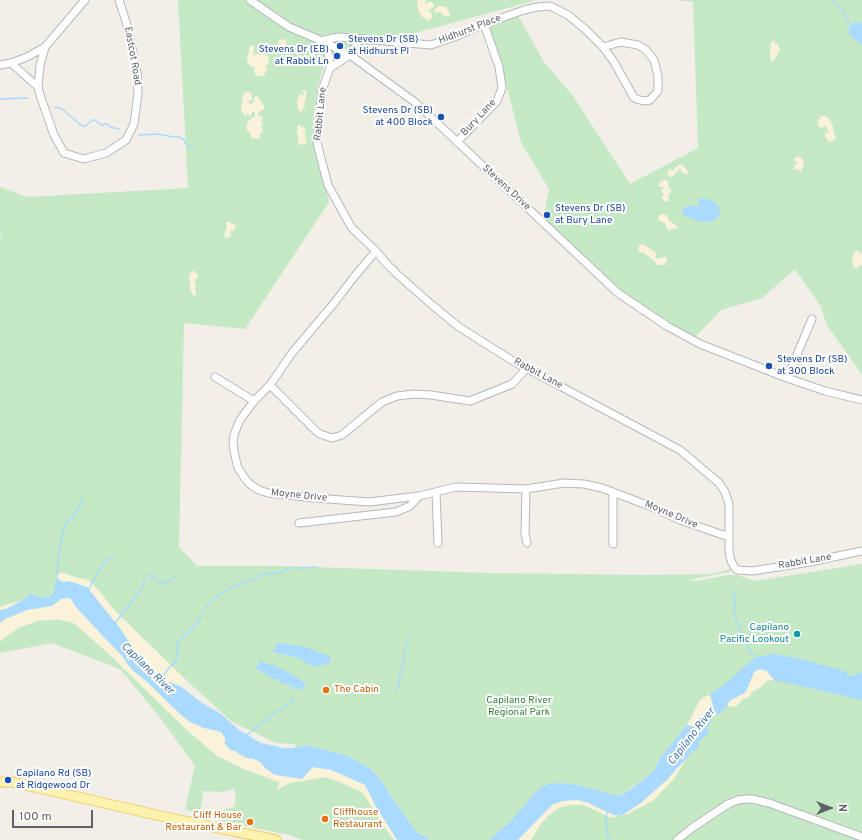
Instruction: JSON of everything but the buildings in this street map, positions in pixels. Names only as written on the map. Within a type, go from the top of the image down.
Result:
[{"type":"main road","points":[[0,782],[21,784],[170,818],[276,840]]},
{"type":"street","points":[[0,65],[11,63],[27,57],[45,47],[85,0]]},
{"type":"street","name":"Eastcot Road","points":[[45,47],[40,65],[38,87],[54,135],[64,153],[84,159],[106,153],[126,140],[134,124],[138,93],[137,74],[127,25],[118,0]]},
{"type":"street","name":"Stevens Drive","points":[[250,0],[289,27],[350,55],[416,103],[618,293],[667,326],[700,344],[787,378],[825,391],[862,400]]},
{"type":"street","name":"Hidhurst Place","points":[[322,41],[340,37],[431,45],[524,10],[550,6],[568,15],[603,47],[614,62],[634,98],[643,101],[650,100],[658,91],[658,76],[654,60],[646,50],[638,45],[621,42],[603,47]]},
{"type":"street","name":"Bury Lane","points":[[456,142],[497,101],[502,88],[499,67],[484,24]]},
{"type":"street","points":[[330,68],[350,55],[360,39]]},
{"type":"street","points":[[322,41],[328,53],[330,68]]},
{"type":"street","points":[[11,63],[38,87]]},
{"type":"street","name":"Rabbit Lane","points":[[330,68],[322,90],[317,142],[328,185],[352,228],[398,275],[459,328],[513,361],[680,450],[719,483],[725,492],[729,504],[729,550],[732,563],[738,570],[744,571],[810,562],[862,551]]},
{"type":"street","name":"Moyne Drive","points":[[376,251],[292,353],[270,385],[254,401],[240,420],[233,440],[233,445],[238,468],[246,480],[256,488],[268,493],[369,502],[419,496],[456,487],[526,489],[556,484],[576,484],[602,488],[652,507],[680,520],[722,535],[729,536]]},
{"type":"street","points":[[787,378],[812,319]]},
{"type":"street","points":[[270,385],[316,431],[332,438],[342,435],[382,402],[397,396],[414,394],[431,395],[470,401],[512,384],[527,368]]},
{"type":"street","points":[[215,377],[254,401]]},
{"type":"street","points":[[526,489],[525,534],[527,543]]},
{"type":"street","points":[[436,492],[438,543]]},
{"type":"street","points":[[613,492],[613,544]]},
{"type":"street","name":"Moyne Drive","points":[[299,523],[396,512],[410,506],[419,496]]},
{"type":"street","points":[[677,840],[728,804],[738,800],[747,799],[769,803],[862,837]]},
{"type":"green space","name":"Capilano River Regional Park","points":[[178,0],[537,0],[326,57],[317,89],[316,147],[329,202],[245,329],[184,323],[179,547],[197,566],[279,566],[492,573],[644,575],[711,574],[731,570],[729,572],[688,580],[697,581],[728,575],[737,575],[755,581],[862,564],[862,840],[303,840],[289,835],[221,821],[224,810],[234,807],[236,798],[234,789],[222,792],[203,791],[200,815],[185,809],[195,766],[159,716],[120,669],[52,643],[0,653],[0,641],[18,628],[37,621],[57,619],[74,623],[110,655],[185,728],[216,755],[244,769],[280,782],[296,744],[276,743],[231,721],[185,679],[113,609],[100,592],[88,580],[56,584],[54,592],[51,595],[42,598],[30,594],[23,600],[0,607],[0,187],[27,197],[188,188]]},
{"type":"green space","points":[[675,0],[862,0],[862,375],[827,325],[820,305],[795,269],[762,298],[721,310],[694,338],[625,294],[543,219],[549,189],[521,142],[500,60],[487,25],[516,12],[544,62],[573,96],[630,184],[698,148],[693,2]]},
{"type":"sand","points":[[418,0],[426,0],[425,5],[428,2],[432,2],[434,5],[433,8],[428,10],[432,15],[429,21],[421,16],[417,6]]},
{"type":"sand","points":[[439,6],[446,7],[450,15],[444,17],[441,12],[435,13],[435,9]]},
{"type":"sand","points":[[280,39],[283,41],[285,39],[286,40],[285,51],[283,53],[280,52],[278,47],[278,42]]},
{"type":"sand","points":[[774,41],[775,45],[778,44],[778,48],[781,48],[777,54],[778,56],[772,62],[770,50],[771,43]]},
{"type":"sand","points":[[252,45],[254,47],[253,55],[265,54],[269,58],[268,64],[265,66],[267,70],[262,76],[255,74],[255,68],[250,66],[247,61],[249,48]]},
{"type":"sand","points":[[304,90],[307,92],[306,100],[304,102],[305,107],[300,112],[298,109],[297,100],[300,94],[303,96],[304,93],[302,91]]},
{"type":"sand","points":[[246,92],[250,92],[252,95],[252,100],[248,101],[250,105],[254,101],[255,96],[257,96],[264,106],[264,109],[259,112],[258,115],[259,117],[262,116],[263,118],[261,120],[263,123],[261,127],[263,132],[260,134],[259,139],[252,139],[246,127],[248,121],[255,116],[255,112],[252,112],[251,116],[248,116],[249,114],[247,113],[245,116],[241,109],[243,95]]},
{"type":"sand","points":[[821,116],[826,116],[830,119],[836,137],[835,140],[829,142],[825,136],[825,133],[829,133],[827,127],[825,126],[822,128],[818,126],[818,120]]},
{"type":"sand","points":[[298,125],[305,127],[305,131],[302,132],[306,133],[305,138],[307,142],[303,145],[299,144],[298,142]]},
{"type":"sand","points":[[798,156],[802,158],[804,163],[801,172],[798,169],[795,170],[794,168],[794,165],[798,163],[794,159]]},
{"type":"sand","points":[[680,164],[685,167],[689,173],[683,173],[679,168],[679,171],[675,173],[674,176],[668,176],[670,169],[674,171],[674,167],[678,167]]},
{"type":"sand","points":[[664,179],[669,184],[668,188],[671,189],[668,196],[668,202],[662,199],[662,196],[664,195],[662,190],[664,188],[659,187],[660,182],[663,182]]},
{"type":"sand","points":[[661,214],[667,215],[669,221],[677,227],[676,229],[671,228],[670,231],[667,229],[665,223],[658,219]]},
{"type":"sand","points":[[227,222],[235,224],[236,227],[234,231],[230,230],[231,235],[226,238],[224,234],[227,229]]},
{"type":"sand","points":[[643,244],[656,253],[656,258],[659,259],[666,257],[667,261],[665,265],[657,265],[649,256],[640,252],[638,249],[639,246]]},
{"type":"sand","points":[[858,250],[860,254],[862,253],[862,265],[856,268],[853,266],[852,257],[854,256],[854,252]]},
{"type":"sand","points":[[191,271],[196,272],[198,276],[194,280],[196,285],[196,294],[194,296],[190,289],[189,278]]},
{"type":"sand","points":[[60,573],[88,580],[100,592],[113,609],[185,679],[180,686],[201,702],[221,714],[239,730],[261,743],[284,748],[294,748],[307,745],[344,755],[370,768],[379,777],[417,832],[430,840],[394,840],[363,793],[338,781],[324,777],[292,782],[277,790],[279,782],[244,769],[216,755],[185,728],[110,655],[74,623],[57,619],[37,621],[18,628],[0,641],[0,607],[23,600],[39,608],[52,606],[58,579],[56,579],[56,575]]},
{"type":"sand","points":[[759,669],[767,671],[774,680],[767,681],[760,688],[752,692],[748,698],[743,699],[737,706],[727,707],[729,701],[748,687],[754,672]]},
{"type":"sand","points":[[710,694],[713,705],[709,713],[694,727],[687,725],[700,700]]},
{"type":"sand","points":[[661,757],[686,760],[674,779],[654,800],[628,814],[611,818],[584,805],[570,805],[559,808],[547,817],[531,840],[489,840],[511,821],[541,787],[559,783],[578,785],[619,796],[644,779],[654,770]]},
{"type":"water","points":[[856,21],[862,24],[862,45],[849,34],[849,28]]},
{"type":"water","points":[[700,198],[708,199],[718,205],[720,214],[715,220],[709,222],[697,221],[682,213],[682,210],[685,207],[697,207]]},
{"type":"water","name":"Capilano River","points":[[56,579],[63,582],[69,581],[87,587],[151,670],[166,681],[180,686],[201,702],[221,714],[239,730],[261,743],[284,748],[294,748],[307,745],[344,755],[370,768],[379,777],[417,832],[430,840],[397,840],[375,805],[365,785],[354,780],[331,770],[313,767],[302,779],[275,775],[265,768],[260,762],[230,750],[225,744],[225,738],[221,732],[204,728],[190,722],[132,670],[122,656],[75,606],[71,599],[61,599],[52,606],[27,610],[5,619],[0,623],[0,610],[6,609],[23,600],[30,594],[42,598],[51,595],[54,592]]},
{"type":"water","points":[[278,643],[306,647],[331,657],[329,664],[311,666],[299,658],[273,652]]},
{"type":"water","name":"Capilano River","points":[[773,654],[801,659],[847,672],[850,676],[862,672],[862,700],[774,680],[767,671],[759,669],[754,672],[745,693],[729,701],[727,707],[719,714],[716,713],[713,716],[707,729],[709,731],[708,734],[698,742],[699,747],[692,751],[686,760],[668,779],[641,803],[621,816],[609,813],[586,802],[577,800],[562,801],[552,805],[518,840],[489,840],[511,821],[541,787],[549,784],[559,783],[578,785],[619,796],[632,788],[654,770],[661,757],[687,725],[694,727],[709,713],[713,705],[710,694],[729,681],[748,663],[757,657]]},
{"type":"water","points":[[261,661],[284,670],[306,683],[302,690],[278,681],[255,668]]},
{"type":"waterway","points":[[831,0],[840,7],[852,28]]},
{"type":"waterway","points":[[0,99],[28,98]]},
{"type":"waterway","points":[[55,107],[62,109],[82,126],[85,126],[92,120],[95,120],[101,125],[107,124],[110,127],[119,129]]},
{"type":"waterway","points":[[139,135],[158,134],[179,137],[195,150]]},
{"type":"waterway","points":[[57,579],[59,550],[64,529],[66,523],[72,518],[81,504],[83,497]]},
{"type":"waterway","points":[[88,591],[102,566],[109,559],[114,557]]},
{"type":"waterway","points":[[299,568],[317,567]]},
{"type":"waterway","points":[[204,611],[208,604],[230,588],[263,574],[282,573],[286,569],[294,568]]},
{"type":"waterway","points":[[149,575],[164,584],[175,577]]},
{"type":"waterway","points":[[114,625],[142,588],[145,578]]},
{"type":"waterway","points":[[733,590],[735,601],[734,610],[737,623],[749,651],[757,659]]},
{"type":"waterway","name":"Capilano River","points":[[161,678],[176,660],[178,642],[195,626],[201,616]]},
{"type":"waterway","points":[[408,637],[412,634]]},
{"type":"waterway","points":[[396,692],[403,668],[405,648],[408,642]]},
{"type":"waterway","points":[[245,735],[250,733],[293,701],[293,697]]},
{"type":"waterway","points":[[607,812],[607,833],[609,840]]},
{"type":"place","name":"Stevens Dr (SB) at Hidhurst Pl","points":[[340,46]]},
{"type":"place","name":"Stevens Dr (EB) at Rabbit Ln","points":[[337,56]]},
{"type":"place","name":"Stevens Dr (SB) at 400 Block","points":[[441,117]]},
{"type":"place","name":"Stevens Dr (SB) at Bury Lane","points":[[547,215]]},
{"type":"place","name":"Stevens Dr (SB) at 300 Block","points":[[769,366]]},
{"type":"place","name":"Capilano Pacific Lookout","points":[[797,634]]},
{"type":"place","name":"The Cabin","points":[[326,690]]},
{"type":"place","name":"Capilano Rd (SB) at Ridgewood Dr","points":[[8,780]]},
{"type":"place","name":"Cliffhouse Restaurant","points":[[325,819]]},
{"type":"place","name":"Cliff House Restaurant & Bar","points":[[250,822]]}]
